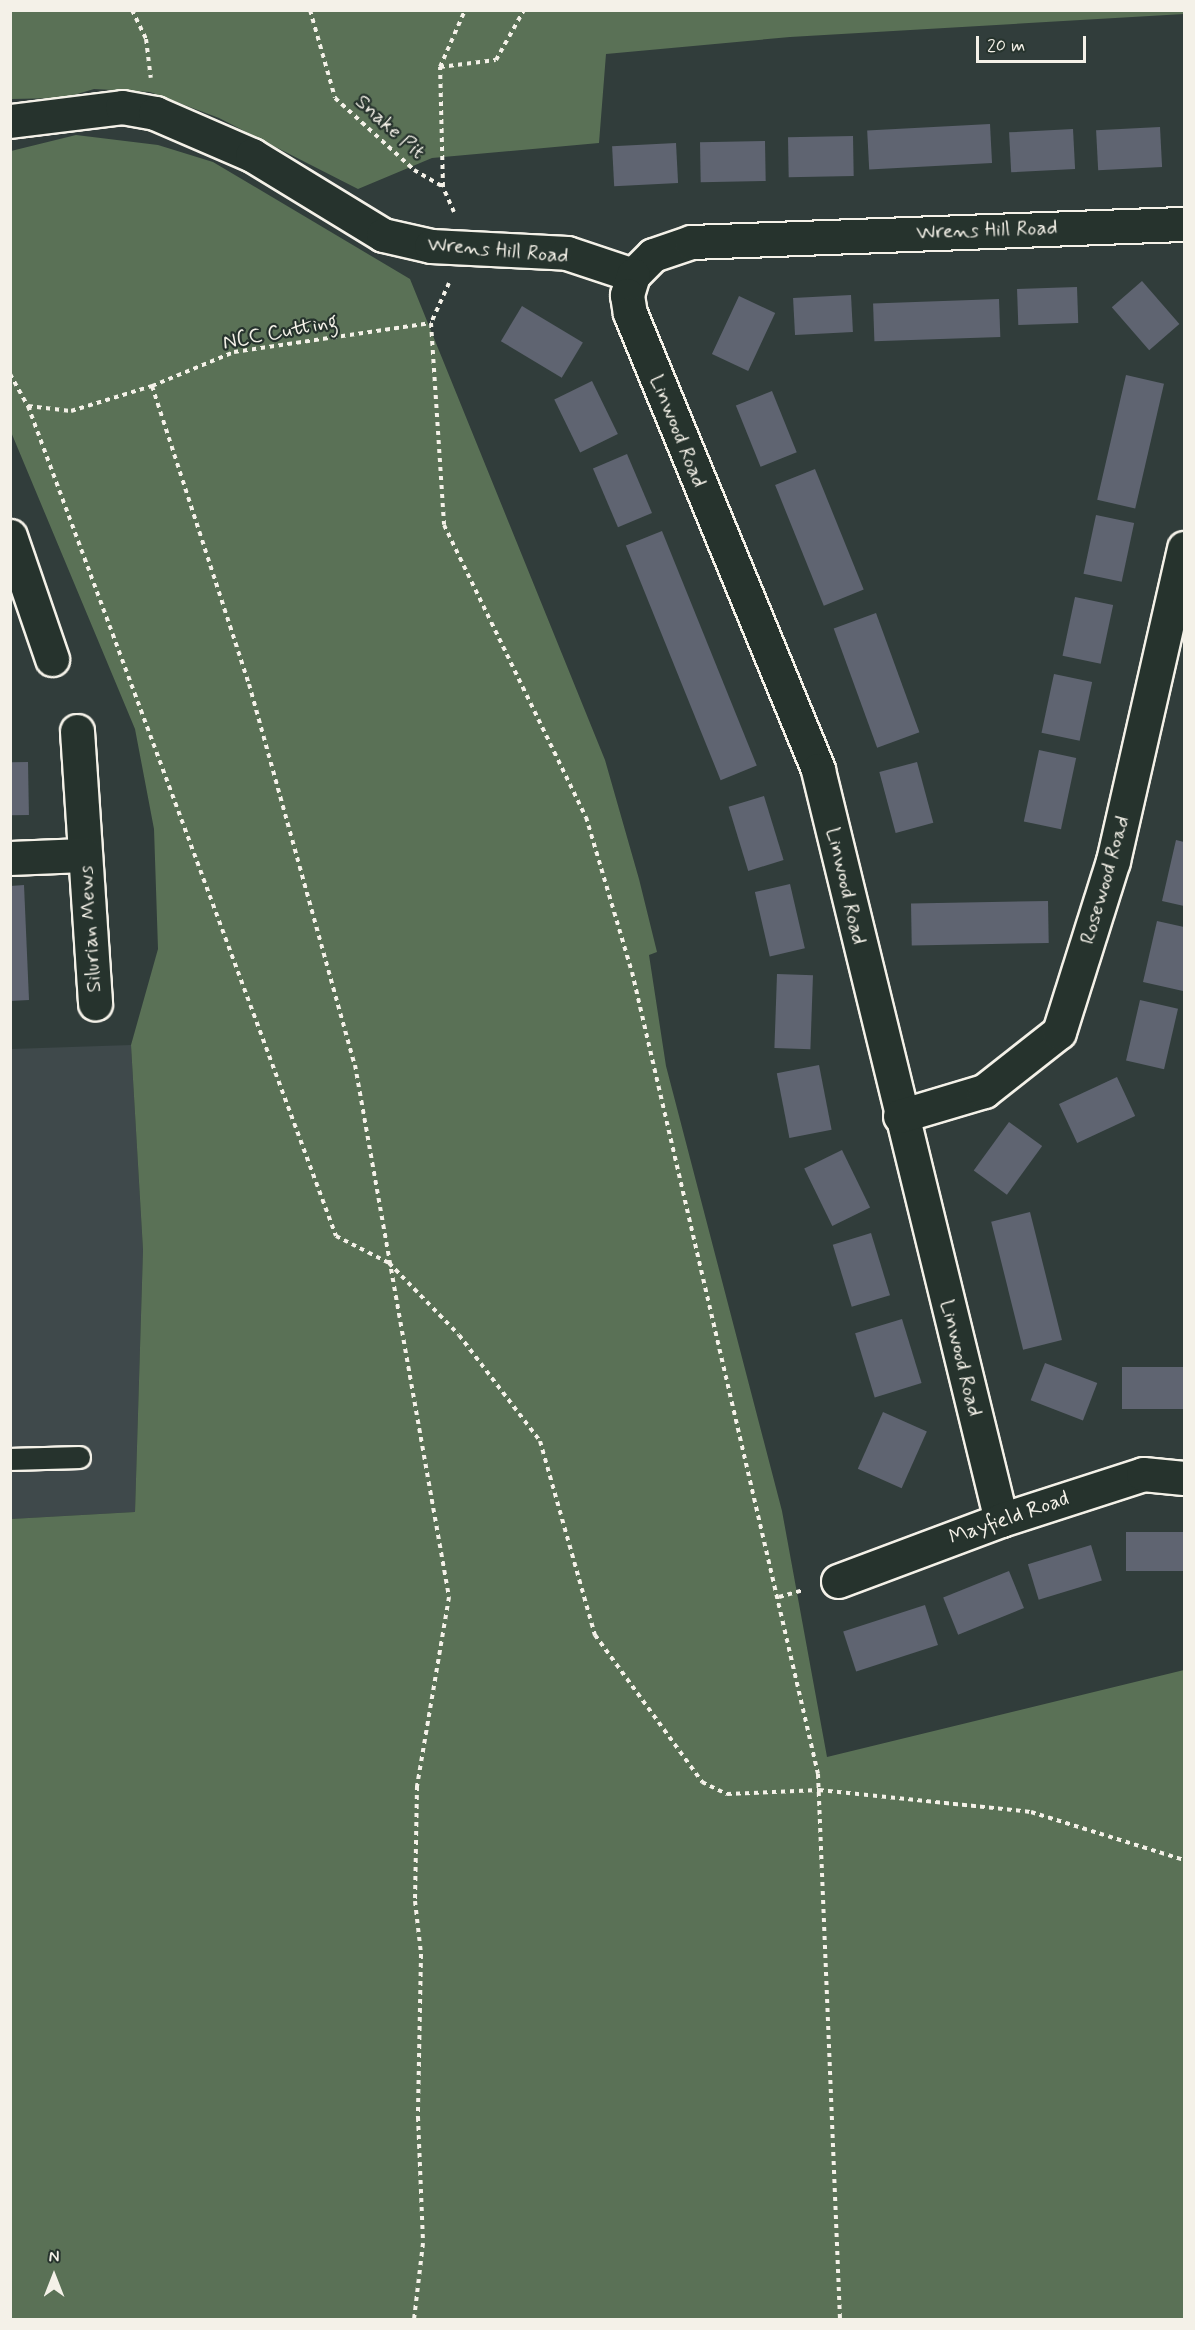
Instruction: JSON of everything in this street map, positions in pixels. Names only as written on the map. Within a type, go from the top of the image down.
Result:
[{"type":"street","name":"Wrens Hill Road","points":[[10,121],[122,107],[155,113],[252,155],[383,235],[431,246],[567,253],[633,275],[653,255],[691,242],[1185,224]]},
{"type":"street","name":"Linwood Road","points":[[633,275],[627,295],[630,314],[818,770],[900,1116],[1001,1520]]},
{"type":"street","points":[[10,536],[52,659]]},
{"type":"street","name":"Rosewood Road","points":[[900,1116],[984,1091],[1059,1032],[1113,861],[1185,548]]},
{"type":"street","name":"Silurian Mews","points":[[77,731],[95,1003]]},
{"type":"street","name":"Silurian Mews","points":[[10,858],[85,855]]},
{"type":"street","name":"Mayfield Road","points":[[838,1581],[1001,1520],[1143,1474],[1185,1478]]},
{"type":"lane","points":[[10,1459],[79,1456]]},
{"type":"path","points":[[132,10],[146,39],[155,113]]},
{"type":"path","name":"Snake Pit","points":[[310,10],[335,98],[414,170],[443,187]]},
{"type":"path","points":[[456,217],[443,187],[440,67],[465,10]]},
{"type":"path","points":[[440,67],[496,60],[524,10]]},
{"type":"path","points":[[453,278],[431,323],[444,525],[586,817],[632,972],[819,1790],[840,2319]]},
{"type":"path","name":"NCC Cutting","points":[[28,406],[71,411],[152,386],[234,352],[431,323]]},
{"type":"path","points":[[10,374],[28,406],[336,1236],[389,1263],[459,1335],[540,1441],[596,1635],[702,1782],[727,1794],[819,1790],[1031,1812],[1185,1860]]},
{"type":"path","points":[[152,386],[249,684],[355,1065],[448,1597],[417,1786],[415,1901],[421,1954],[418,2117],[423,2243],[414,2319]]},
{"type":"shaded area","points":[[131,1045],[143,1250],[135,1512],[11,1519],[11,1049]]},
{"type":"green space","points":[[11,10],[1184,10],[1184,14],[790,37],[606,54],[599,143],[432,158],[358,189],[219,118],[150,92],[94,89],[64,98],[11,99]]},
{"type":"green space","points":[[76,135],[158,145],[213,162],[410,279],[605,760],[639,879],[657,952],[649,955],[666,1066],[782,1511],[827,1757],[1184,1670],[1184,2319],[11,2319],[11,1519],[135,1512],[143,1250],[131,1045],[158,949],[154,829],[135,729],[11,432],[11,151]]},
{"type":"building","points":[[990,124],[992,163],[869,169],[867,130]]},
{"type":"building","points":[[1160,127],[1162,167],[1098,170],[1096,130]]},
{"type":"building","points":[[1073,129],[1075,169],[1011,172],[1009,132]]},
{"type":"building","points":[[853,136],[854,176],[789,177],[788,137]]},
{"type":"building","points":[[765,141],[766,181],[701,182],[700,142]]},
{"type":"building","points":[[676,143],[678,183],[614,186],[612,146]]},
{"type":"building","points":[[1142,281],[1179,324],[1149,350],[1112,307]]},
{"type":"building","points":[[1077,287],[1078,323],[1018,325],[1017,289]]},
{"type":"building","points":[[851,295],[853,332],[795,335],[793,298]]},
{"type":"building","points":[[739,296],[775,313],[748,371],[712,354]]},
{"type":"building","points":[[999,299],[1000,337],[874,341],[873,303]]},
{"type":"building","points":[[522,306],[583,343],[562,378],[501,341]]},
{"type":"building","points":[[1126,375],[1164,384],[1135,508],[1097,500]]},
{"type":"building","points":[[592,381],[618,434],[580,452],[554,399]]},
{"type":"building","points":[[772,391],[797,452],[761,467],[736,406]]},
{"type":"building","points":[[627,454],[652,513],[618,527],[593,468]]},
{"type":"building","points":[[815,469],[864,590],[824,606],[775,485]]},
{"type":"building","points":[[1096,515],[1134,523],[1122,582],[1084,574]]},
{"type":"building","points":[[662,531],[757,766],[721,780],[626,546]]},
{"type":"building","points":[[1075,597],[1113,605],[1101,664],[1063,656]]},
{"type":"building","points":[[876,613],[919,732],[877,748],[834,628]]},
{"type":"building","points":[[1054,674],[1092,682],[1080,741],[1042,733]]},
{"type":"building","points":[[1039,750],[1076,758],[1061,829],[1024,821]]},
{"type":"building","points":[[10,762],[28,762],[29,815],[11,815]]},
{"type":"building","points":[[917,762],[933,823],[896,833],[879,772]]},
{"type":"building","points":[[764,796],[784,860],[748,871],[729,807]]},
{"type":"building","points":[[1176,840],[1184,842],[1184,906],[1162,901]]},
{"type":"building","points":[[790,884],[805,948],[770,956],[755,892]]},
{"type":"building","points":[[24,885],[29,1000],[10,1001],[10,886]]},
{"type":"building","points":[[1048,901],[1049,943],[912,945],[911,903]]},
{"type":"building","points":[[1157,921],[1184,927],[1183,991],[1143,982]]},
{"type":"building","points":[[777,974],[813,975],[810,1049],[774,1048]]},
{"type":"building","points":[[1140,1000],[1178,1009],[1164,1069],[1126,1060]]},
{"type":"building","points":[[819,1065],[832,1130],[789,1138],[777,1073]]},
{"type":"building","points":[[1117,1077],[1135,1116],[1077,1143],[1059,1104]]},
{"type":"building","points":[[1009,1122],[1042,1146],[1007,1195],[974,1171]]},
{"type":"building","points":[[842,1150],[870,1208],[832,1226],[804,1168]]},
{"type":"building","points":[[1030,1212],[1062,1340],[1023,1350],[991,1222]]},
{"type":"building","points":[[871,1233],[890,1295],[852,1307],[833,1245]]},
{"type":"building","points":[[902,1319],[922,1383],[875,1397],[855,1333]]},
{"type":"building","points":[[1045,1363],[1097,1383],[1083,1420],[1031,1400]]},
{"type":"building","points":[[1122,1367],[1184,1367],[1184,1409],[1122,1409]]},
{"type":"building","points":[[883,1412],[927,1432],[902,1488],[858,1469]]},
{"type":"building","points":[[1126,1532],[1184,1532],[1184,1571],[1126,1571]]},
{"type":"building","points":[[1091,1545],[1102,1580],[1039,1600],[1028,1564]]},
{"type":"building","points":[[1009,1571],[1024,1608],[958,1635],[943,1598]]},
{"type":"building","points":[[925,1605],[938,1645],[856,1672],[843,1632]]}]
